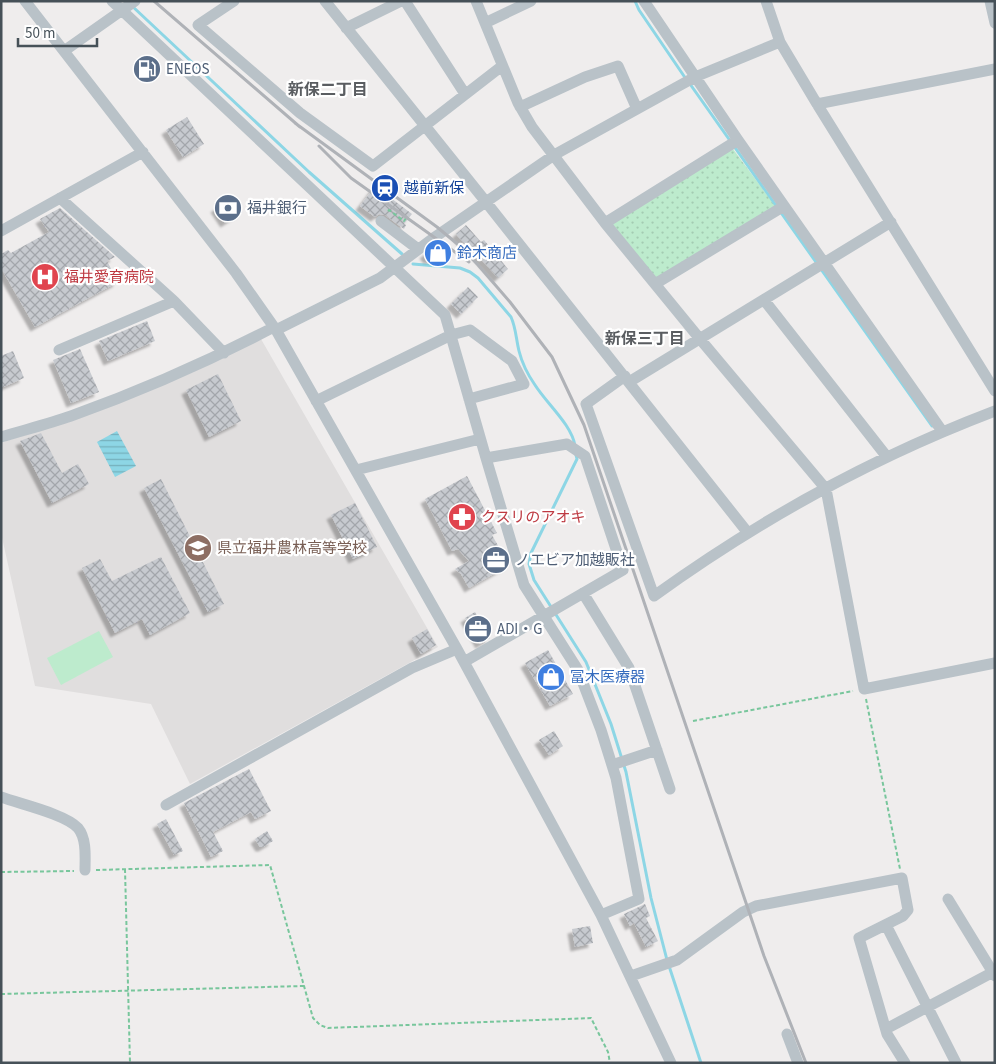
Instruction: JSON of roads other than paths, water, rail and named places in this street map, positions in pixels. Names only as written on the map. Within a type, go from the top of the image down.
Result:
[{"type":"street","points":[[25,1],[241,280],[275,328],[457,649],[602,915],[671,1063]]},
{"type":"street","points":[[112,1],[445,315],[524,585],[578,670],[601,730],[616,778],[639,899],[602,915]]},
{"type":"street","points":[[64,51],[135,1]]},
{"type":"street","points":[[234,1],[198,25],[300,113],[373,166],[502,66]]},
{"type":"street","points":[[325,1],[627,379],[748,534]]},
{"type":"street","points":[[346,28],[401,1]]},
{"type":"street","points":[[405,1],[465,94]]},
{"type":"street","points":[[476,1],[520,107],[532,127],[605,223],[826,489],[864,689],[995,664]]},
{"type":"street","points":[[485,23],[531,1]]},
{"type":"street","points":[[766,1],[780,42],[816,104],[995,391]]},
{"type":"street","points":[[990,1],[995,23]]},
{"type":"street","points":[[648,2],[695,77],[738,140],[942,431]]},
{"type":"street","points":[[1,437],[69,417],[134,392],[224,353],[380,278],[418,249],[554,155],[695,77],[780,42]]},
{"type":"street","points":[[520,107],[585,77],[618,66],[637,109]]},
{"type":"street","points":[[816,104],[995,69]]},
{"type":"street","points":[[605,223],[738,140]]},
{"type":"street","points":[[1,231],[143,152]]},
{"type":"street","points":[[60,198],[174,301],[224,353]]},
{"type":"street","points":[[656,284],[784,206]]},
{"type":"street","points":[[381,221],[418,249]]},
{"type":"street","points":[[891,222],[700,339],[586,404],[654,596],[704,560],[826,489],[942,431],[995,411]]},
{"type":"street","points":[[764,300],[887,457]]},
{"type":"street","points":[[59,350],[174,301]]},
{"type":"street","points":[[316,401],[451,335],[470,330],[512,361],[524,384],[469,399]]},
{"type":"street","points":[[356,470],[480,439]]},
{"type":"street","points":[[464,662],[623,570],[585,456],[567,444],[486,458]]},
{"type":"street","points":[[582,593],[629,668],[670,790]]},
{"type":"street","points":[[166,805],[412,668],[457,649]]},
{"type":"street","points":[[612,765],[657,750]]},
{"type":"street","points":[[1,797],[63,819],[78,829],[83,838],[85,870]]},
{"type":"street","points":[[631,976],[677,960],[743,912],[756,906],[902,878],[908,910],[903,916],[859,938],[887,1034],[905,1063]]},
{"type":"street","points":[[886,1029],[994,973],[948,899]]},
{"type":"street","points":[[886,925],[956,1063]]},
{"type":"street","points":[[787,1034],[798,1063]]},
{"type":"water","points":[[117,431],[136,466],[115,477],[97,442]]},
{"type":"waterway","points":[[635,1],[639,10],[686,79]]},
{"type":"waterway","points":[[132,6],[309,172],[402,254]]},
{"type":"waterway","points":[[690,84],[932,426]]},
{"type":"waterway","points":[[413,264],[460,268],[478,278],[511,317],[519,351],[526,369],[532,381],[564,422],[573,438],[575,446]]},
{"type":"waterway","points":[[576,455],[577,459],[531,553],[529,564],[534,580],[586,662],[611,724],[626,772],[651,898],[667,960]]},
{"type":"waterway","points":[[669,966],[701,1063]]},
{"type":"railway","points":[[154,1],[300,127]]},
{"type":"railway","points":[[295,123],[437,227],[461,247],[510,302],[552,357],[584,425],[764,956],[806,1063]]},
{"type":"railway","points":[[319,146],[351,178],[469,262]]},
{"type":"place","name":"ENEOS","points":[[147,69]]},
{"type":"place","name":"越前新保","points":[[385,188]]},
{"type":"place","name":"福井銀行","points":[[228,208]]},
{"type":"place","name":"鈴木商店","points":[[438,253]]},
{"type":"place","name":"福井愛育病院","points":[[45,277]]},
{"type":"place","name":"クスリのアオキ","points":[[462,517]]},
{"type":"place","name":"県立福井農林高等学校","points":[[198,548]]},
{"type":"place","name":"ノエビア加越販社","points":[[496,560]]},
{"type":"place","name":"ADI・G","points":[[478,629]]},
{"type":"place","name":"冨木医療器","points":[[551,677]]},
{"type":"district","name":"新保二丁目","points":[[328,89]]},
{"type":"district","name":"新保三丁目","points":[[645,338]]}]
